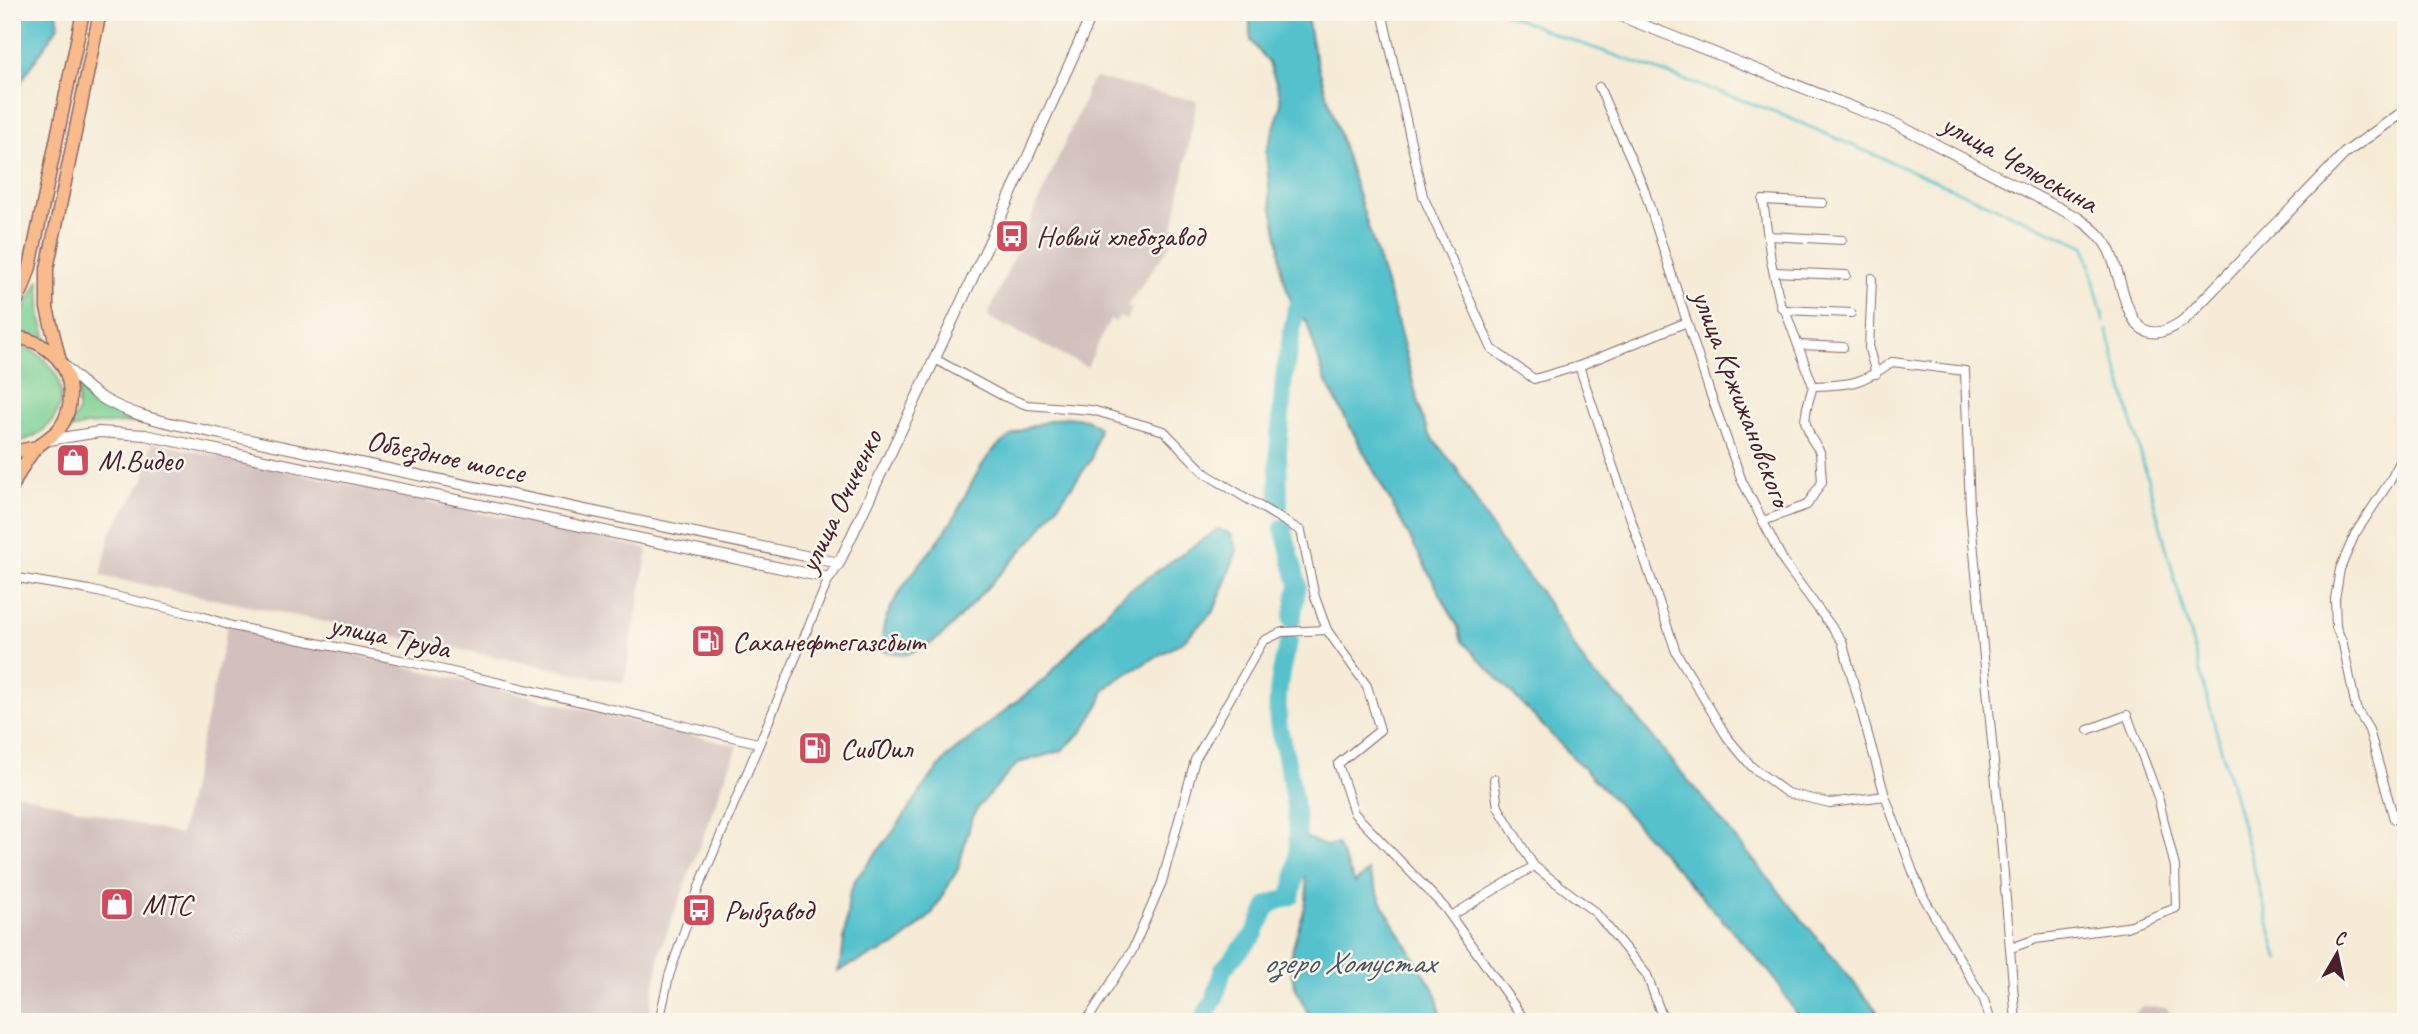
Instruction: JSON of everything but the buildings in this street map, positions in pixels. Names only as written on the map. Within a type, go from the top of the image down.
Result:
[{"type":"main road","points":[[12,310],[30,267],[83,12]]},
{"type":"main road","points":[[12,488],[26,461],[59,428],[70,400],[69,385],[60,362],[47,308],[47,269],[100,12]]},
{"type":"main road","points":[[12,338],[33,341],[48,349],[60,362]]},
{"type":"main road","points":[[12,452],[41,444]]},
{"type":"street","name":"улица Очиченко","points":[[659,1022],[669,976],[695,897],[758,743],[829,578],[839,563],[935,359],[1093,12]]},
{"type":"street","name":"улица Челюскина","points":[[1610,12],[1898,125],[2078,218],[2102,239],[2110,253],[2127,309],[2135,322],[2148,332],[2167,332],[2184,320],[2346,153],[2406,110]]},
{"type":"street","points":[[1383,16],[1423,196],[1492,349],[1534,379],[1579,366],[1687,322]]},
{"type":"street","name":"улица Кржижановского","points":[[1599,87],[1643,186],[1710,393],[1742,481],[1785,564],[1842,641],[1885,796],[1924,898],[1979,989],[1991,1022]]},
{"type":"street","points":[[1763,521],[1807,505],[1822,482],[1820,452],[1805,421],[1813,386],[1800,345],[1785,310],[1781,307],[1763,200],[1824,203]]},
{"type":"street","points":[[1768,236],[1842,240]]},
{"type":"street","points":[[1774,272],[1846,275]]},
{"type":"street","points":[[1872,278],[1869,349],[1876,374]]},
{"type":"street","points":[[1785,310],[1851,313]]},
{"type":"street","points":[[1800,345],[1843,347]]},
{"type":"street","points":[[935,359],[1003,396],[1027,405],[1092,410],[1164,431],[1206,474],[1301,531],[1315,597],[1326,630],[1367,686],[1380,730],[1338,764],[1354,813],[1451,916],[1526,1022]]},
{"type":"street","name":"Объездное шоссе","points":[[60,362],[93,393],[138,415],[839,563]]},
{"type":"street","points":[[1813,386],[1850,385],[1876,374],[1892,362],[1965,371],[1970,510],[2016,1022]]},
{"type":"street","points":[[1579,366],[1676,652],[1727,737],[1752,767],[1787,793],[1830,803],[1885,796]]},
{"type":"street","name":"Объездное шоссе","points":[[41,444],[74,434],[99,432],[152,436],[829,578]]},
{"type":"street","points":[[2394,819],[2369,730],[2356,708],[2343,644],[2336,627],[2335,599],[2340,569],[2355,534],[2390,481],[2406,450]]},
{"type":"street","name":"улица Труда","points":[[12,577],[89,590],[201,616],[232,626],[401,660],[758,743]]},
{"type":"street","points":[[1086,1022],[1132,951],[1161,882],[1195,761],[1263,640],[1282,632],[1326,630]]},
{"type":"street","points":[[2011,948],[2036,939],[2126,927],[2176,908],[2175,867],[2161,808],[2127,715],[2088,730]]},
{"type":"street","points":[[1494,779],[1498,807],[1534,866],[1596,913],[1647,975],[1664,1022]]},
{"type":"street","points":[[1451,916],[1534,866]]},
{"type":"shaded area","points":[[1095,78],[1197,101],[1170,245],[1127,306],[1132,309],[1126,320],[1119,317],[1116,322],[1110,319],[1087,367],[987,317],[1085,98],[1086,90]]},
{"type":"shaded area","points":[[152,442],[648,549],[624,683],[101,576],[110,534],[144,479]]},
{"type":"shaded area","points":[[228,624],[737,746],[661,949],[648,1022],[12,1022],[12,792],[180,835]]},
{"type":"shaded area","points":[[2143,1006],[2166,1008],[2179,1022],[2125,1022]]},
{"type":"green space","points":[[39,281],[41,319],[49,345],[34,336],[12,332],[12,322],[21,315]]},
{"type":"green space","points":[[18,345],[37,354],[51,366],[59,381],[61,396],[58,411],[49,425],[34,436],[12,443],[12,346]]},
{"type":"green space","points":[[78,388],[107,408],[140,422],[86,425],[68,430],[78,412]]},
{"type":"water","points":[[22,12],[57,12],[59,25],[12,95],[12,18]]},
{"type":"water","points":[[1249,12],[1306,12],[1313,50],[1396,316],[1421,414],[1429,434],[1457,469],[1499,540],[1542,594],[1589,670],[1623,701],[1886,1022],[1801,1022],[1772,975],[1631,818],[1462,641],[1458,627],[1325,380],[1307,323],[1290,299],[1281,270],[1266,152],[1281,107],[1280,94],[1269,63],[1251,41]]},
{"type":"water","points":[[1065,417],[1086,419],[1099,428],[1091,460],[1036,535],[945,633],[927,646],[905,655],[882,651],[885,623],[894,601],[952,521],[988,456],[1005,440],[1019,432]]},
{"type":"water","points":[[1218,529],[1231,534],[1237,551],[1214,611],[1182,642],[1116,680],[1104,690],[1099,705],[1083,731],[1061,751],[1018,763],[978,807],[971,821],[958,869],[931,915],[898,944],[837,971],[842,957],[849,896],[855,880],[948,756],[1045,679],[1121,596]]},
{"type":"water","name":"озеро Хомустах","points":[[1298,834],[1325,846],[1337,844],[1355,883],[1368,871],[1386,911],[1437,995],[1441,1022],[1313,1022],[1295,986],[1291,965],[1294,941],[1307,894],[1305,877],[1292,850]]},
{"type":"waterway","points":[[1501,12],[1557,35],[1773,111],[2085,246],[2104,322]]},
{"type":"waterway","points":[[1279,505],[1278,452],[1284,377],[1296,308]]},
{"type":"waterway","points":[[2107,330],[2279,961]]},
{"type":"waterway","points":[[1283,528],[1298,584],[1292,620]]},
{"type":"waterway","points":[[1201,1022],[1215,998],[1223,969],[1254,935],[1268,905],[1291,896],[1297,860],[1297,824],[1278,711],[1280,680],[1289,641]]},
{"type":"place","name":"Новый хлебозавод","points":[[1012,236]]},
{"type":"place","name":"М.Видео","points":[[73,460]]},
{"type":"place","name":"Саханефтегазсбыт","points":[[708,641]]},
{"type":"place","name":"СибОил","points":[[815,748]]},
{"type":"place","name":"МТС","points":[[117,904]]},
{"type":"place","name":"Рыбзавод","points":[[699,910]]}]
